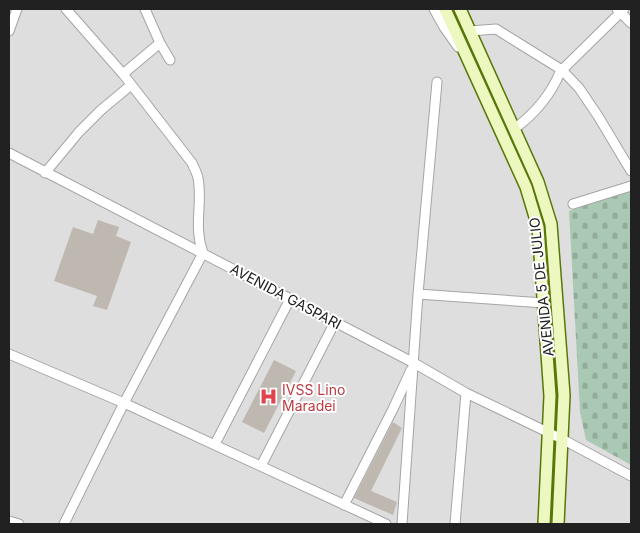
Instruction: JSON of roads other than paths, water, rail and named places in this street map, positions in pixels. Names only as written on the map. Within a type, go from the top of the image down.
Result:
[{"type":"street","points":[[9,31],[17,9]]},
{"type":"street","points":[[64,524],[124,402],[203,253],[198,233],[200,194],[198,177],[192,163],[123,74],[66,9]]},
{"type":"street","points":[[145,9],[170,60]]},
{"type":"street","points":[[434,9],[444,27],[470,62]]},
{"type":"street","name":"AVENIDA 5 DE JULIO","points":[[445,9],[526,187],[539,236],[550,386],[544,524]]},
{"type":"street","name":"AVENIDA 5 DE JULIO","points":[[460,9],[538,182],[551,224],[563,376],[558,524]]},
{"type":"street","points":[[514,129],[531,116],[542,104],[555,85],[562,70],[621,10],[631,23]]},
{"type":"street","points":[[470,30],[496,30],[562,70],[579,88],[631,170]]},
{"type":"street","points":[[123,74],[160,43]]},
{"type":"street","points":[[402,524],[418,294],[437,82]]},
{"type":"street","points":[[46,173],[90,121],[131,85]]},
{"type":"street","name":"AVENIDA GASPARI","points":[[9,153],[414,362],[466,393],[562,439],[631,476]]},
{"type":"street","points":[[573,204],[631,186]]},
{"type":"street","points":[[418,294],[544,303]]},
{"type":"street","points":[[215,444],[290,299]]},
{"type":"street","points":[[261,466],[335,322]]},
{"type":"street","points":[[9,354],[124,402],[386,524]]},
{"type":"street","points":[[344,505],[414,362]]},
{"type":"street","points":[[455,524],[466,393]]},
{"type":"street","points":[[9,521],[19,524]]},
{"type":"place","name":"IVSS Lino Maradei","points":[[268,397]]}]
